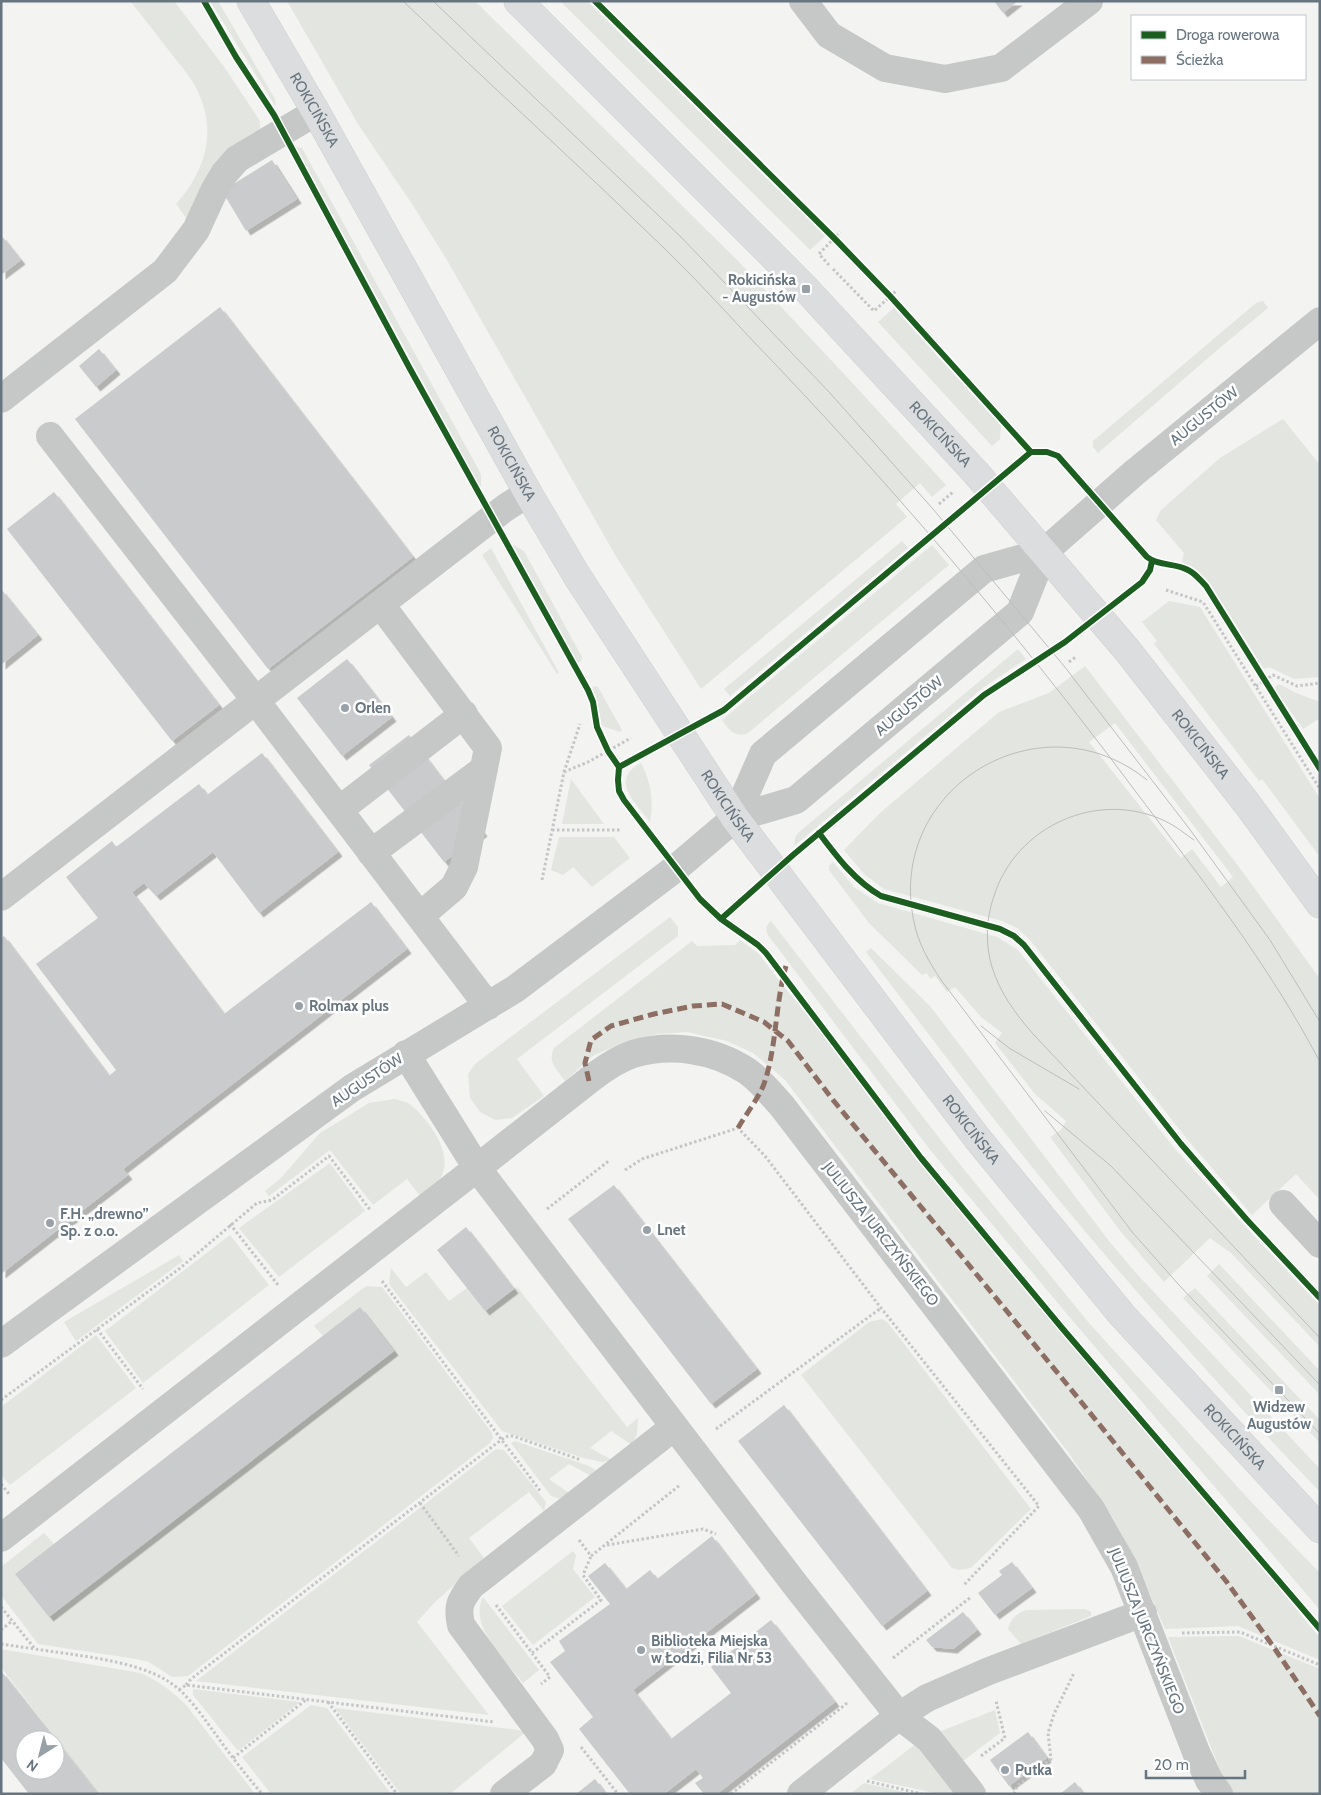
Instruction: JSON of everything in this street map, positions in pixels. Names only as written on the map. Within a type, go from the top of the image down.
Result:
[{"type":"main road","name":"ROKICIŃSKA","points":[[251,1],[316,112],[528,493],[577,576],[735,818],[976,1138],[1122,1315],[1320,1529]]},
{"type":"main road","name":"ROKICIŃSKA","points":[[518,1],[806,289],[976,473],[1127,650],[1248,805],[1320,904]]},
{"type":"street","points":[[803,1],[829,35],[885,68],[945,79],[1001,68],[1089,1]]},
{"type":"street","points":[[1,399],[165,271],[196,230],[214,191],[224,174],[237,159],[316,112]]},
{"type":"street","name":"AUGUSTÓW","points":[[735,818],[763,754],[984,569],[1044,552],[1134,473],[1320,321]]},
{"type":"street","points":[[50,436],[256,701],[488,1006]]},
{"type":"street","points":[[1,897],[505,508],[528,493]]},
{"type":"street","name":"AUGUSTÓW","points":[[1,1344],[352,1088],[488,1006],[536,974],[676,868],[735,818],[796,800],[1020,612],[1044,552]]},
{"type":"street","points":[[381,605],[488,748],[464,867],[454,887],[420,916]]},
{"type":"street","points":[[339,810],[464,714]]},
{"type":"street","points":[[372,853],[484,769]]},
{"type":"street","name":"JULIUSZA JURCZYŃSKIEGO","points":[[1,1538],[611,1064],[632,1055],[657,1049],[680,1048],[702,1052],[725,1059],[747,1071],[782,1106],[1074,1486],[1110,1540],[1124,1567],[1196,1752],[1209,1780],[1219,1794]]},
{"type":"street","points":[[406,1054],[477,1168],[674,1427],[899,1716],[929,1738],[965,1784]]},
{"type":"street","points":[[1283,1204],[1320,1244]]},
{"type":"street","points":[[504,1794],[544,1764],[550,1750],[537,1727],[461,1624],[458,1607],[462,1598],[471,1586],[674,1427]]},
{"type":"street","points":[[801,1794],[899,1716],[926,1698],[989,1671],[1054,1647],[1147,1624]]},
{"type":"path","points":[[827,231],[841,244]]},
{"type":"path","points":[[840,232],[819,254],[874,312],[896,291]]},
{"type":"path","points":[[884,289],[897,303]]},
{"type":"path","points":[[939,504],[956,490]]},
{"type":"path","points":[[1166,590],[1203,602],[1320,789]]},
{"type":"path","points":[[1069,662],[1077,656]]},
{"type":"path","points":[[1260,673],[1270,689]]},
{"type":"path","points":[[1256,686],[1273,675],[1297,686],[1320,683]]},
{"type":"path","points":[[542,880],[564,772],[580,724]]},
{"type":"path","points":[[564,772],[631,738]]},
{"type":"path","points":[[604,744],[614,759]]},
{"type":"path","points":[[552,830],[622,830]]},
{"type":"path","points":[[625,1170],[642,1159],[738,1128],[765,1156],[881,1308],[1039,1506],[963,1586]]},
{"type":"path","points":[[1,1400],[179,1268],[257,1203],[272,1200],[330,1156],[390,1236]]},
{"type":"path","points":[[546,1210],[610,1160]]},
{"type":"path","points":[[230,1224],[296,1308]]},
{"type":"path","points":[[382,1280],[501,1440],[591,1556]]},
{"type":"path","points":[[714,1430],[881,1308]]},
{"type":"path","points":[[97,1329],[162,1413]]},
{"type":"path","points":[[179,1690],[508,1436],[513,1436],[617,1473]]},
{"type":"path","points":[[532,1653],[601,1600],[583,1575],[591,1556],[704,1465]]},
{"type":"path","points":[[420,1503],[550,1676],[536,1688]]},
{"type":"path","points":[[606,1545],[704,1529],[721,1536]]},
{"type":"path","points":[[888,1661],[971,1596]]},
{"type":"path","points":[[1,1607],[35,1649]]},
{"type":"path","points":[[1,1630],[12,1621]]},
{"type":"path","points":[[1147,1624],[1240,1632],[1320,1665]]},
{"type":"path","points":[[1,1644],[102,1660],[143,1669],[166,1680],[194,1705],[262,1794]]},
{"type":"path","points":[[1014,1794],[1017,1786],[1051,1759],[1048,1733],[1054,1714],[1074,1672],[1054,1647]]},
{"type":"path","points":[[965,1784],[1005,1738],[989,1671]]},
{"type":"path","points":[[186,1685],[537,1727]]},
{"type":"path","points":[[732,1794],[846,1704],[846,1698]]},
{"type":"path","points":[[233,1758],[307,1699]]},
{"type":"path","points":[[328,1702],[397,1794]]},
{"type":"path","points":[[580,1746],[618,1794]]},
{"type":"path","points":[[861,1780],[922,1794]]},
{"type":"shaded area","points":[[130,1],[174,1],[225,68],[260,121],[260,130],[189,222],[176,204],[194,180],[205,153],[207,124],[204,109],[191,79]]},
{"type":"shaded area","points":[[210,1],[218,1],[275,99],[276,107]]},
{"type":"shaded area","points":[[287,1],[475,1],[737,260],[946,485],[932,497],[920,483],[896,504],[907,517],[701,689],[617,558],[447,260],[358,124]]},
{"type":"shaded area","points":[[560,1],[587,1],[825,236],[810,250]]},
{"type":"shaded area","points":[[296,147],[302,148],[481,474],[481,489]]},
{"type":"shaded area","points":[[1263,301],[1268,308],[1098,453],[1093,447],[1093,441],[1256,303]]},
{"type":"shaded area","points":[[894,308],[1001,426],[1000,439],[992,446],[878,322]]},
{"type":"shaded area","points":[[1283,419],[1320,465],[1320,677],[1294,679],[1269,667],[1264,669],[1212,587],[1198,571],[1182,562],[1184,553],[1156,520],[1161,510],[1220,458]]},
{"type":"shaded area","points":[[902,541],[908,548],[730,696],[724,689]]},
{"type":"shaded area","points":[[512,544],[524,551],[582,657],[581,661],[577,663]]},
{"type":"shaded area","points":[[932,545],[949,565],[748,733],[736,734],[727,727],[722,720]]},
{"type":"shaded area","points":[[491,548],[559,673],[557,674],[482,555]]},
{"type":"shaded area","points":[[1169,601],[1200,607],[1320,799],[1320,857],[1262,779],[1259,781],[1154,644],[1157,641],[1142,622]]},
{"type":"shaded area","points":[[1018,649],[1026,659],[984,687],[794,846],[795,837],[798,833]]},
{"type":"shaded area","points":[[1085,666],[1242,871],[1320,979],[1320,1200],[1296,1174],[1252,1215],[1187,1139],[1030,940],[1017,928],[1002,921],[884,889],[864,874],[844,850],[880,813],[999,712],[1049,693]],"holes":[[[1115,723],[1233,877],[1221,887],[1192,849],[1181,858],[1089,742]]]},
{"type":"shaded area","points":[[1279,684],[1320,702],[1320,718],[1303,729],[1274,688]]},
{"type":"shaded area","points":[[598,687],[622,730],[620,732],[602,726],[597,700],[592,688]]},
{"type":"shaded area","points":[[641,763],[651,792],[650,822],[632,799],[626,784],[627,777],[632,770]]},
{"type":"shaded area","points":[[571,779],[604,824],[562,824]]},
{"type":"shaded area","points":[[559,837],[614,837],[630,858],[592,887],[573,867],[563,875],[551,870]]},
{"type":"shaded area","points":[[833,862],[854,887],[878,903],[997,937],[1018,950],[1175,1149],[1320,1306],[1320,1347],[1231,1253],[1210,1238],[1164,1282],[1121,1232],[1050,1137],[1061,1130],[1066,1121],[1035,1094],[995,1043],[1002,1033],[981,1017],[955,987],[947,992],[935,976],[930,979],[927,973],[922,975],[869,923],[829,870],[829,866]]},
{"type":"shaded area","points":[[670,917],[678,927],[678,936],[517,1059],[544,1096],[512,1118],[495,1120],[480,1112],[470,1098],[468,1074],[475,1064]]},
{"type":"shaded area","points":[[771,921],[954,1157],[1089,1323],[1254,1505],[1320,1573],[1320,1610],[1072,1320],[931,1151],[768,935],[766,927]]},
{"type":"shaded area","points":[[740,940],[759,954],[1320,1638],[1320,1660],[1238,1626],[1165,1629],[1135,1560],[1113,1518],[1068,1452],[785,1080],[753,1053],[727,1041],[687,1032],[657,1034],[625,1042],[594,1055],[565,1081],[552,1061],[554,1048],[692,941],[697,946],[735,945]]},
{"type":"shaded area","points":[[871,948],[930,1006],[1109,1241],[1135,1272],[1320,1469],[1320,1492],[1184,1346],[1054,1194],[982,1104],[866,952]]},
{"type":"shaded area","points":[[394,1099],[408,1103],[422,1116],[435,1134],[443,1153],[445,1163],[442,1176],[424,1201],[407,1179],[373,1205],[330,1150],[269,1196],[265,1191],[280,1179],[320,1133],[369,1103]]},
{"type":"shaded area","points":[[330,1163],[365,1211],[279,1277],[239,1228]]},
{"type":"shaded area","points":[[230,1235],[269,1285],[143,1383],[105,1331]]},
{"type":"shaded area","points":[[179,1255],[183,1261],[76,1341],[64,1322]]},
{"type":"shaded area","points":[[1219,1264],[1320,1371],[1320,1395],[1207,1276]]},
{"type":"shaded area","points":[[391,1268],[406,1287],[426,1272],[449,1301],[467,1288],[485,1311],[517,1287],[627,1427],[638,1418],[637,1434],[632,1445],[611,1431],[590,1448],[612,1460],[602,1462],[584,1458],[502,1431],[389,1284]]},
{"type":"shaded area","points":[[366,1286],[382,1287],[492,1433],[493,1438],[490,1443],[188,1676],[172,1677],[149,1662],[136,1659],[38,1644],[1,1595],[1,1567],[44,1533],[54,1544],[15,1574],[49,1616],[394,1351],[360,1307],[323,1336],[314,1326]]},
{"type":"shaded area","points":[[1195,1288],[1320,1420],[1320,1443],[1183,1298]]},
{"type":"shaded area","points":[[882,1319],[888,1323],[1031,1509],[972,1567],[960,1570],[952,1568],[801,1375],[869,1322]]},
{"type":"shaded area","points":[[96,1335],[136,1388],[10,1485],[1,1475],[1,1407]]},
{"type":"shaded area","points":[[515,1441],[589,1466],[597,1471],[591,1476],[569,1464],[549,1479],[569,1493],[560,1499],[551,1496],[511,1443]]},
{"type":"shaded area","points":[[496,1449],[504,1450],[546,1502],[544,1511],[529,1492],[469,1538],[484,1558],[434,1603],[417,1622],[489,1715],[196,1681]]},
{"type":"shaded area","points":[[573,1551],[576,1555],[573,1569],[595,1597],[533,1645],[502,1606]]},
{"type":"shaded area","points":[[483,1597],[539,1670],[523,1683],[499,1654],[485,1631],[481,1620],[480,1608]]},
{"type":"shaded area","points":[[1085,1609],[1091,1612],[1091,1616],[1021,1644],[1008,1629],[1014,1617],[1026,1610]]},
{"type":"shaded area","points":[[1239,1636],[1320,1669],[1320,1794],[1233,1794],[1223,1778],[1168,1637]]},
{"type":"shaded area","points":[[1,1649],[140,1673],[153,1679],[171,1691],[187,1706],[255,1794],[99,1794],[65,1750],[65,1730],[50,1730],[1,1667]]},
{"type":"shaded area","points":[[193,1689],[300,1702],[238,1751],[193,1695]]},
{"type":"shaded area","points":[[311,1705],[327,1708],[391,1794],[271,1794],[242,1757]]},
{"type":"shaded area","points":[[335,1708],[527,1731],[450,1794],[401,1794]]},
{"type":"shaded area","points":[[995,1710],[1000,1733],[959,1764],[936,1733]]},
{"type":"shaded area","points":[[917,1743],[955,1794],[939,1794],[870,1779]]},
{"type":"shaded area","points":[[864,1783],[912,1794],[850,1794]]},
{"type":"building","points":[[994,1],[1018,1],[1003,13]]},
{"type":"building","points":[[272,160],[297,199],[246,231],[222,191]]},
{"type":"building","points":[[1,235],[21,260],[1,275]]},
{"type":"building","points":[[220,307],[413,557],[268,669],[75,419]]},
{"type":"building","points":[[99,349],[116,370],[96,387],[79,366]]},
{"type":"building","points":[[54,492],[219,705],[172,741],[7,529]]},
{"type":"building","points":[[1,589],[38,635],[1,665]]},
{"type":"building","name":"Orlen","points":[[347,659],[392,717],[342,756],[297,698]]},
{"type":"building","points":[[409,735],[483,832],[444,862],[369,765]]},
{"type":"building","points":[[262,753],[338,852],[259,913],[213,852],[156,896],[144,883],[132,892],[224,1014],[371,902],[407,949],[123,1169],[128,1175],[1,1274],[1,938],[4,936],[109,1076],[116,1070],[36,964],[98,918],[66,877],[112,841],[116,847],[199,784],[207,795]]},
{"type":"building","points":[[614,1185],[757,1369],[711,1404],[568,1219]]},
{"type":"building","points":[[466,1227],[514,1289],[485,1311],[437,1250]]},
{"type":"building","points":[[360,1307],[394,1351],[49,1617],[15,1574]]},
{"type":"building","points":[[784,1405],[927,1591],[882,1626],[738,1441]]},
{"type":"building","points":[[712,1536],[756,1594],[633,1690],[671,1739],[731,1693],[711,1667],[771,1620],[835,1702],[717,1794],[704,1794],[695,1783],[703,1778],[696,1769],[664,1794],[630,1794],[579,1729],[593,1717],[550,1662],[565,1651],[559,1641],[610,1604],[588,1576],[605,1563],[626,1589],[650,1570],[657,1579]]},
{"type":"building","points":[[1012,1562],[1032,1588],[995,1615],[978,1593],[1002,1575],[999,1571]]},
{"type":"building","points":[[963,1612],[977,1630],[953,1649],[932,1647],[926,1640]]},
{"type":"building","points":[[1,1671],[48,1730],[15,1730],[15,1776],[1,1758]]},
{"type":"building","points":[[1028,1732],[1047,1758],[1009,1786],[990,1760]]},
{"type":"building","points":[[65,1752],[98,1794],[29,1794],[18,1780],[65,1780]]},
{"type":"building","points":[[595,1779],[606,1794],[576,1794]]},
{"type":"building","points":[[1075,1782],[1084,1794],[1060,1794]]},
{"type":"tram line","points":[[403,1],[688,272],[804,394],[950,558],[1089,729],[1208,888],[1256,955],[1300,1025],[1320,1062]]},
{"type":"tram line","points":[[433,1],[681,237],[830,393],[933,509],[1064,666],[1188,827],[1270,940],[1320,1022]]},
{"type":"tram line","points":[[1147,780],[1105,756],[1062,747],[1019,752],[980,769],[947,796],[923,831],[911,874],[916,930],[924,952],[941,980],[1133,1233],[1179,1285],[1320,1434]]},
{"type":"tram line","points":[[1194,840],[1165,821],[1139,812],[1113,809],[1087,812],[1063,820],[1040,833],[1021,850],[1005,871],[994,896],[989,913],[987,931],[992,967],[1004,994],[1033,1034],[1320,1338]]},
{"type":"tram line","points":[[981,1026],[1009,1048],[1079,1089]]},
{"type":"tram line","points":[[1045,1111],[1111,1166],[1320,1385]]},
{"type":"marked path","points":[[738,1128],[764,1084],[771,1055],[782,980],[786,966]]},
{"type":"marked path","points":[[589,1081],[585,1063],[591,1040],[611,1026],[693,1006],[722,1004],[764,1022],[788,1041],[833,1100],[1226,1581],[1320,1716]]},
{"type":"cycle path","points":[[204,1],[236,57],[274,115],[409,367],[588,690],[593,702],[597,727],[608,751],[619,767],[619,791],[624,800],[700,899],[721,919],[758,945],[766,953],[921,1158],[1062,1328],[1320,1629]]},
{"type":"cycle path","points":[[595,1],[834,238],[890,296],[1031,452],[1047,452],[1058,456],[1147,557],[1156,562],[1183,568],[1200,579],[1320,769]]},
{"type":"cycle path","points":[[619,767],[724,710],[1031,452]]},
{"type":"cycle path","points":[[721,919],[793,855],[984,695],[1065,642],[1142,582],[1150,570],[1152,561]]},
{"type":"cycle path","points":[[819,833],[855,876],[881,896],[1000,929],[1014,936],[1024,945],[1181,1144],[1247,1220],[1320,1298]]},
{"type":"place","name":"Rokicińska - Augustów","points":[[806,289]]},
{"type":"place","name":"Orlen","points":[[345,708]]},
{"type":"place","name":"Rolmax plus","points":[[299,1006]]},
{"type":"place","name":"F.H. „drewno” Sp. z o.o.","points":[[50,1223]]},
{"type":"place","name":"Lnet","points":[[647,1230]]},
{"type":"place","name":"Widzew Augustów","points":[[1279,1390]]},
{"type":"place","name":"Biblioteka Miejska w Łodzi, Filia Nr 53","points":[[641,1650]]},
{"type":"place","name":"Putka","points":[[1005,1770]]}]
